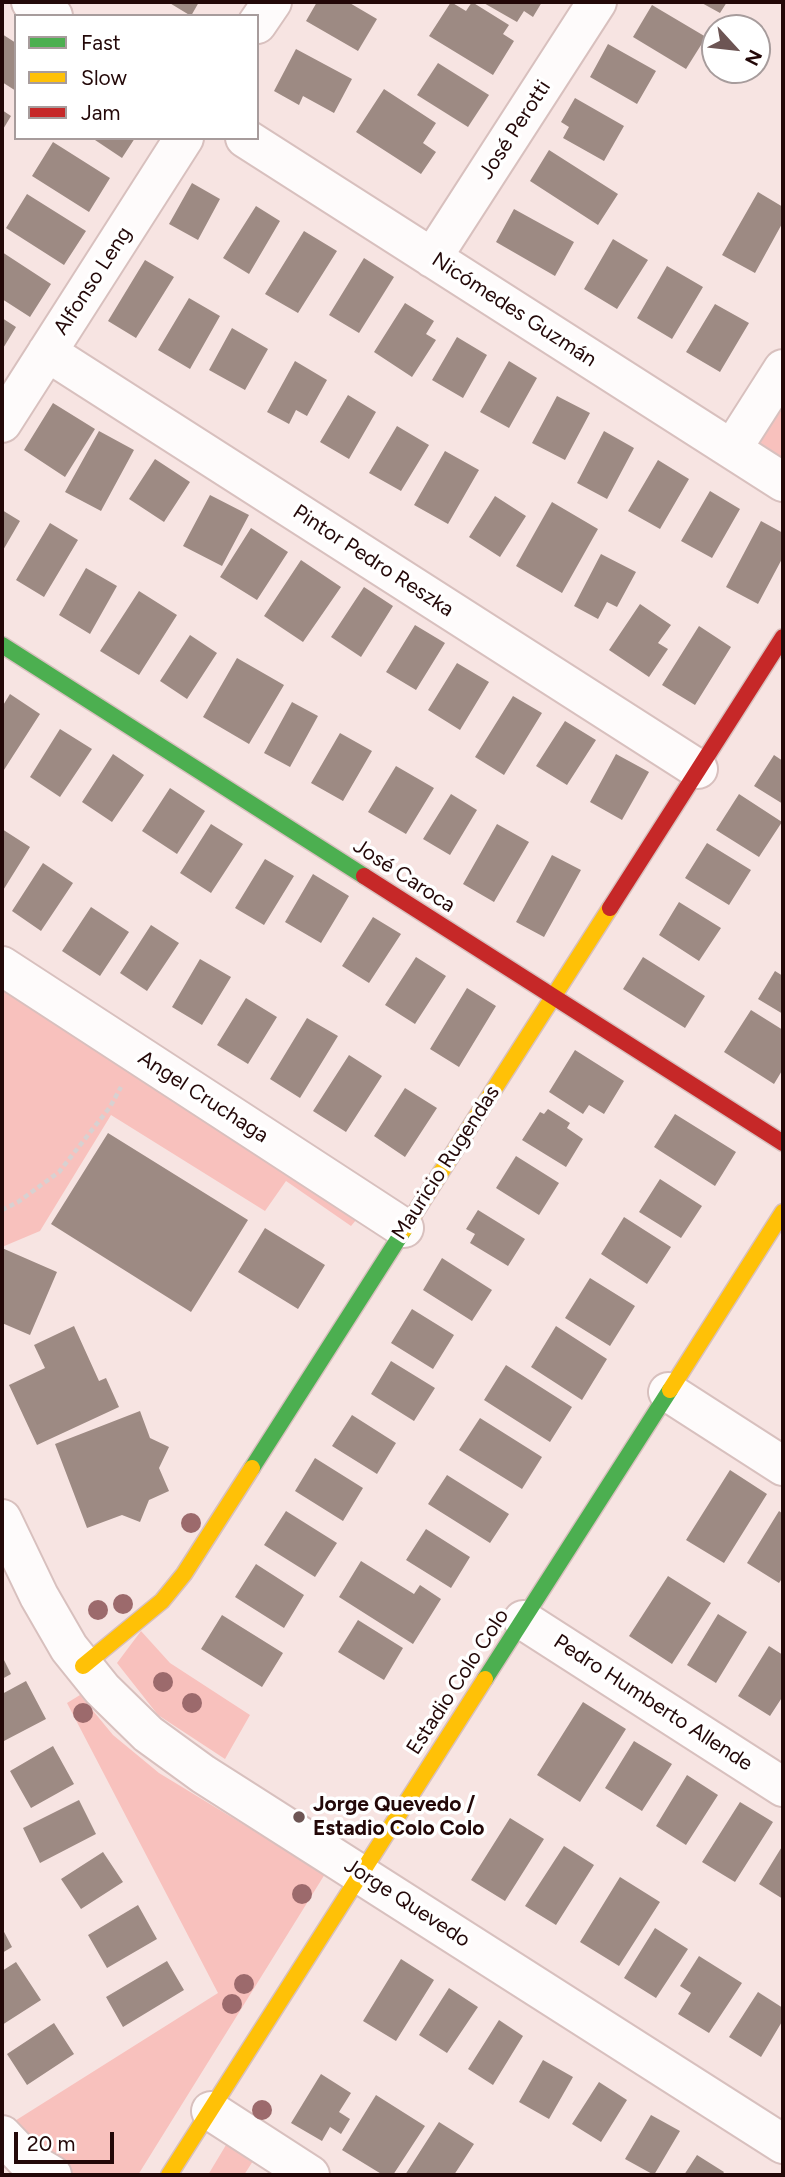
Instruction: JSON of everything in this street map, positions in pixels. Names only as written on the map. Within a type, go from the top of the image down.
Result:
[{"type":"street","points":[[31,2],[50,14]]},
{"type":"street","points":[[259,21],[272,2]]},
{"type":"street","name":"José Perotti","points":[[432,258],[597,2]]},
{"type":"street","name":"Alfonso Leng","points":[[2,423],[183,140]]},
{"type":"street","name":"Nicómedes Guzmán","points":[[248,140],[783,482]]},
{"type":"street","name":"Pintor Pedro Reszka","points":[[47,352],[698,769]]},
{"type":"street","points":[[732,449],[783,369]]},
{"type":"street","name":"Mauricio Rugendas","points":[[83,1666],[147,1615],[184,1574],[783,637]]},
{"type":"street","name":"José Caroca","points":[[2,645],[783,1143]]},
{"type":"street","name":"Angel Cruchaga","points":[[2,966],[404,1228]]},
{"type":"street","name":"Estadio Colo Colo","points":[[169,2175],[783,1212]]},
{"type":"street","points":[[668,1392],[783,1466]]},
{"type":"street","name":"Jorge Quevedo","points":[[2,1519],[53,1623],[83,1666],[124,1712],[175,1755],[783,2144]]},
{"type":"street","name":"Pedro Humberto Allende","points":[[523,1620],[783,1787]]},
{"type":"street","points":[[211,2111],[310,2175]]},
{"type":"street","points":[[2,2135],[25,2159],[52,2175]]},
{"type":"path","points":[[2,1210],[18,1202],[59,1172],[110,1107],[137,1055]]},
{"type":"shaded area","points":[[783,404],[783,467],[755,449]]},
{"type":"shaded area","points":[[2,980],[362,1213],[351,1226],[286,1181],[265,1211],[111,1115],[40,1231],[2,1247]]},
{"type":"shaded area","points":[[141,1631],[170,1663],[250,1715],[225,1759],[158,1715],[117,1663]]},
{"type":"shaded area","points":[[80,1695],[113,1735],[159,1773],[325,1874],[138,2175],[69,2175],[10,2124],[218,1993],[67,1703]]},
{"type":"shaded area","points":[[226,2145],[253,2161],[244,2175],[208,2175]]},
{"type":"building","points":[[168,2],[199,2],[192,14]]},
{"type":"building","points":[[317,2],[348,2],[377,19],[358,51],[306,21]]},
{"type":"building","points":[[451,2],[466,11],[472,2],[509,25],[503,34],[514,41],[493,75],[429,36]]},
{"type":"building","points":[[482,2],[542,2],[533,17],[524,11],[517,22]]},
{"type":"building","points":[[700,2],[727,2],[720,13]]},
{"type":"building","points":[[652,5],[701,34],[701,45],[686,69],[633,37]]},
{"type":"building","points":[[2,34],[14,42],[14,90],[2,82]]},
{"type":"building","points":[[608,44],[656,71],[637,104],[590,77]]},
{"type":"building","points":[[296,49],[352,79],[334,113],[303,96],[299,105],[274,91]]},
{"type":"building","points":[[438,63],[489,95],[468,127],[417,95]]},
{"type":"building","points":[[384,89],[436,123],[423,143],[436,152],[421,174],[356,132]]},
{"type":"building","points":[[575,98],[624,126],[604,161],[563,138],[569,127],[561,122]]},
{"type":"building","points":[[2,110],[11,116],[2,131]]},
{"type":"building","points":[[95,140],[134,140],[122,158]]},
{"type":"building","points":[[53,142],[110,178],[89,212],[32,176]]},
{"type":"building","points":[[549,150],[618,194],[598,225],[530,181]]},
{"type":"building","points":[[192,183],[220,199],[198,240],[169,224]]},
{"type":"building","points":[[758,192],[783,207],[783,222],[755,273],[722,255]]},
{"type":"building","points":[[27,194],[86,231],[64,265],[6,228]]},
{"type":"building","points":[[256,206],[280,221],[249,274],[223,258]]},
{"type":"building","points":[[514,209],[574,242],[555,276],[496,242]]},
{"type":"building","points":[[304,231],[337,251],[298,313],[265,294]]},
{"type":"building","points":[[613,239],[648,260],[617,309],[584,289]]},
{"type":"building","points":[[2,252],[51,284],[30,317],[2,299]]},
{"type":"building","points":[[364,258],[394,277],[359,333],[329,315]]},
{"type":"building","points":[[145,260],[174,277],[136,338],[108,321]]},
{"type":"building","points":[[667,266],[703,287],[672,339],[637,318]]},
{"type":"building","points":[[189,298],[220,316],[190,369],[158,350]]},
{"type":"building","points":[[405,303],[434,321],[426,334],[436,340],[412,377],[374,352]]},
{"type":"building","points":[[715,304],[749,323],[720,372],[686,352]]},
{"type":"building","points":[[2,318],[16,327],[2,350]]},
{"type":"building","points":[[232,328],[268,349],[245,390],[209,370]]},
{"type":"building","points":[[457,337],[487,355],[463,398],[432,380]]},
{"type":"building","points":[[295,361],[327,380],[307,416],[296,410],[289,424],[267,412]]},
{"type":"building","points":[[509,361],[537,378],[509,428],[480,412]]},
{"type":"building","points":[[348,395],[376,412],[349,459],[320,442]]},
{"type":"building","points":[[557,396],[590,413],[565,460],[532,443]]},
{"type":"building","points":[[53,403],[95,429],[65,477],[24,450]]},
{"type":"building","points":[[397,426],[429,445],[401,491],[369,473]]},
{"type":"building","points":[[99,431],[134,450],[101,511],[65,492]]},
{"type":"building","points":[[604,431],[634,448],[607,499],[577,483]]},
{"type":"building","points":[[445,451],[479,470],[448,524],[414,505]]},
{"type":"building","points":[[155,459],[190,482],[164,522],[129,499]]},
{"type":"building","points":[[658,460],[689,479],[660,529],[628,511]]},
{"type":"building","points":[[710,491],[740,509],[712,558],[681,541]]},
{"type":"building","points":[[210,495],[249,515],[222,566],[183,546]]},
{"type":"building","points":[[495,496],[526,516],[500,557],[469,537]]},
{"type":"building","points":[[552,502],[598,529],[562,593],[516,566]]},
{"type":"building","points":[[2,510],[20,521],[2,552]]},
{"type":"building","points":[[761,521],[783,533],[783,557],[758,604],[726,587]]},
{"type":"building","points":[[50,523],[78,540],[44,597],[16,580]]},
{"type":"building","points":[[251,528],[288,552],[257,600],[220,577]]},
{"type":"building","points":[[601,554],[636,572],[617,607],[607,602],[598,619],[574,606]]},
{"type":"building","points":[[301,560],[341,587],[303,642],[264,616]]},
{"type":"building","points":[[86,568],[117,586],[90,634],[59,615]]},
{"type":"building","points":[[364,587],[393,606],[361,657],[331,637]]},
{"type":"building","points":[[139,591],[177,615],[139,675],[100,651]]},
{"type":"building","points":[[640,604],[671,625],[658,643],[668,649],[649,677],[609,650]]},
{"type":"building","points":[[415,625],[445,643],[416,690],[386,672]]},
{"type":"building","points":[[699,626],[731,647],[695,705],[662,685]]},
{"type":"building","points":[[190,635],[217,653],[187,699],[160,681]]},
{"type":"building","points":[[237,658],[284,685],[249,744],[203,717]]},
{"type":"building","points":[[457,663],[489,682],[460,730],[428,710]]},
{"type":"building","points":[[10,694],[40,714],[2,773],[2,707]]},
{"type":"building","points":[[513,696],[542,713],[504,775],[475,757]]},
{"type":"building","points":[[292,702],[318,716],[290,767],[264,753]]},
{"type":"building","points":[[565,721],[596,740],[567,785],[536,766]]},
{"type":"building","points":[[60,729],[92,749],[60,797],[30,777]]},
{"type":"building","points":[[340,733],[372,751],[343,801],[311,783]]},
{"type":"building","points":[[113,754],[144,775],[112,822],[82,802]]},
{"type":"building","points":[[616,754],[649,772],[622,820],[590,802]]},
{"type":"building","points":[[774,755],[783,761],[783,804],[754,786]]},
{"type":"building","points":[[396,766],[434,788],[406,834],[368,812]]},
{"type":"building","points":[[170,788],[205,811],[177,854],[142,831]]},
{"type":"building","points":[[451,794],[477,810],[450,855],[423,839]]},
{"type":"building","points":[[739,794],[782,822],[759,857],[716,830]]},
{"type":"building","points":[[211,824],[243,844],[211,893],[180,873]]},
{"type":"building","points":[[497,824],[529,842],[494,902],[463,884]]},
{"type":"building","points":[[2,829],[30,847],[2,892]]},
{"type":"building","points":[[707,843],[751,870],[729,905],[685,878]]},
{"type":"building","points":[[552,855],[581,870],[544,937],[516,922]]},
{"type":"building","points":[[265,859],[294,876],[264,925],[235,908]]},
{"type":"building","points":[[43,863],[73,883],[41,931],[12,911]]},
{"type":"building","points":[[313,874],[349,896],[321,943],[285,922]]},
{"type":"building","points":[[679,902],[721,928],[699,961],[659,935]]},
{"type":"building","points":[[91,907],[129,932],[100,976],[62,951]]},
{"type":"building","points":[[373,917],[401,934],[369,983],[342,966]]},
{"type":"building","points":[[151,925],[179,943],[147,991],[120,973]]},
{"type":"building","points":[[416,957],[446,976],[415,1024],[385,1005]]},
{"type":"building","points":[[643,957],[705,996],[685,1028],[623,989]]},
{"type":"building","points":[[200,959],[231,977],[202,1025],[172,1007]]},
{"type":"building","points":[[775,971],[783,976],[783,1014],[758,999]]},
{"type":"building","points":[[467,988],[496,1006],[459,1067],[430,1049]]},
{"type":"building","points":[[246,998],[277,1017],[248,1064],[217,1045]]},
{"type":"building","points":[[751,1010],[783,1030],[783,1069],[774,1084],[724,1052]]},
{"type":"building","points":[[307,1018],[338,1036],[300,1098],[270,1079]]},
{"type":"building","points":[[575,1050],[624,1081],[604,1114],[589,1105],[583,1114],[549,1092]]},
{"type":"building","points":[[349,1055],[382,1076],[346,1132],[313,1111]]},
{"type":"building","points":[[405,1088],[437,1108],[405,1157],[374,1136]]},
{"type":"building","points":[[548,1109],[570,1123],[567,1128],[583,1139],[566,1167],[522,1140],[540,1112],[544,1114]]},
{"type":"building","points":[[675,1114],[736,1152],[715,1186],[654,1147]]},
{"type":"building","points":[[108,1133],[248,1220],[191,1312],[51,1224]]},
{"type":"building","points":[[516,1156],[559,1183],[539,1215],[496,1188]]},
{"type":"building","points":[[660,1179],[702,1206],[681,1238],[639,1212]]},
{"type":"building","points":[[478,1210],[525,1239],[508,1266],[470,1243],[475,1234],[466,1229]]},
{"type":"building","points":[[624,1217],[671,1247],[647,1284],[601,1254]]},
{"type":"building","points":[[265,1228],[325,1265],[298,1309],[238,1272]]},
{"type":"building","points":[[2,1248],[57,1272],[30,1335],[2,1323]]},
{"type":"building","points":[[442,1258],[492,1290],[472,1321],[423,1290]]},
{"type":"building","points":[[590,1278],[635,1306],[610,1346],[565,1318]]},
{"type":"building","points":[[412,1309],[454,1335],[433,1369],[391,1343]]},
{"type":"building","points":[[74,1326],[99,1381],[106,1378],[119,1407],[37,1445],[9,1385],[45,1368],[34,1345]]},
{"type":"building","points":[[556,1326],[607,1359],[582,1400],[531,1367]]},
{"type":"building","points":[[391,1361],[435,1388],[414,1421],[371,1394]]},
{"type":"building","points":[[506,1365],[572,1407],[550,1442],[484,1400]]},
{"type":"building","points":[[140,1411],[150,1438],[169,1447],[159,1468],[169,1491],[149,1500],[140,1522],[122,1515],[87,1528],[55,1444]]},
{"type":"building","points":[[352,1415],[396,1443],[377,1474],[332,1446]]},
{"type":"building","points":[[480,1418],[542,1457],[522,1489],[459,1450]]},
{"type":"building","points":[[315,1458],[363,1488],[343,1521],[295,1491]]},
{"type":"building","points":[[730,1470],[767,1494],[724,1563],[686,1540]]},
{"type":"building","points":[[447,1475],[509,1514],[490,1543],[428,1504]]},
{"type":"building","points":[[286,1511],[337,1543],[315,1577],[264,1545]]},
{"type":"building","points":[[779,1511],[783,1514],[783,1577],[779,1583],[747,1563]]},
{"type":"building","points":[[426,1529],[470,1557],[451,1588],[406,1560]]},
{"type":"building","points":[[361,1561],[414,1594],[420,1585],[441,1599],[413,1644],[339,1597]]},
{"type":"building","points":[[256,1564],[304,1595],[284,1628],[235,1597]]},
{"type":"building","points":[[668,1576],[711,1603],[672,1664],[629,1636]]},
{"type":"building","points":[[718,1614],[747,1632],[716,1683],[687,1665]]},
{"type":"building","points":[[222,1615],[283,1653],[262,1687],[201,1649]]},
{"type":"building","points":[[358,1620],[403,1648],[384,1680],[338,1652]]},
{"type":"building","points":[[769,1646],[783,1655],[783,1696],[770,1716],[738,1696]]},
{"type":"building","points":[[2,1656],[11,1674],[2,1679]]},
{"type":"building","points":[[26,1681],[46,1719],[2,1742],[2,1694]]},
{"type":"building","points":[[583,1702],[626,1729],[580,1802],[537,1775]]},
{"type":"building","points":[[634,1741],[672,1764],[642,1811],[605,1788]]},
{"type":"building","points":[[53,1746],[74,1784],[31,1808],[10,1771]]},
{"type":"building","points":[[687,1775],[718,1795],[686,1845],[656,1826]]},
{"type":"building","points":[[79,1800],[96,1834],[40,1863],[23,1828]]},
{"type":"building","points":[[740,1802],[773,1822],[735,1882],[702,1862]]},
{"type":"building","points":[[510,1818],[544,1839],[505,1901],[471,1880]]},
{"type":"building","points":[[783,1845],[783,1899],[759,1884]]},
{"type":"building","points":[[564,1846],[594,1865],[556,1925],[525,1906]]},
{"type":"building","points":[[103,1852],[123,1882],[81,1909],[61,1879]]},
{"type":"building","points":[[620,1877],[660,1902],[619,1966],[580,1942]]},
{"type":"building","points":[[138,1905],[157,1939],[107,1968],[88,1935]]},
{"type":"building","points":[[2,1928],[12,1947],[2,1953]]},
{"type":"building","points":[[655,1928],[688,1949],[656,1998],[624,1978]]},
{"type":"building","points":[[699,1956],[742,1983],[709,2033],[678,2014],[691,1993],[680,1986]]},
{"type":"building","points":[[401,1959],[434,1980],[396,2041],[363,2021]]},
{"type":"building","points":[[167,1961],[184,1990],[123,2027],[106,1997]]},
{"type":"building","points":[[16,1962],[41,2000],[2,2025],[2,1971]]},
{"type":"building","points":[[449,1988],[478,2007],[447,2053],[419,2035]]},
{"type":"building","points":[[758,1992],[783,2008],[783,2020],[761,2057],[729,2037]]},
{"type":"building","points":[[499,2020],[523,2036],[493,2085],[468,2069]]},
{"type":"building","points":[[54,2023],[74,2054],[27,2085],[7,2054]]},
{"type":"building","points":[[543,2060],[573,2077],[549,2119],[519,2102]]},
{"type":"building","points":[[321,2074],[351,2093],[339,2112],[350,2119],[341,2134],[330,2127],[322,2141],[291,2123]]},
{"type":"building","points":[[599,2082],[627,2100],[601,2142],[572,2124]]},
{"type":"building","points":[[376,2095],[425,2126],[393,2175],[383,2175],[342,2150]]},
{"type":"building","points":[[651,2115],[680,2131],[654,2175],[625,2159]]},
{"type":"building","points":[[439,2122],[474,2144],[454,2175],[405,2175]]},
{"type":"building","points":[[697,2155],[724,2172],[722,2175],[684,2175]]},
{"type":"traffic: fast","points":[[2,645],[364,876]]},
{"type":"traffic: fast","points":[[252,1468],[404,1230]]},
{"type":"traffic: fast","points":[[485,1679],[670,1390]]},
{"type":"traffic: slow","points":[[404,1230],[610,908]]},
{"type":"traffic: slow","points":[[670,1390],[783,1212]]},
{"type":"traffic: slow","points":[[83,1666],[162,1601],[184,1574],[252,1468]]},
{"type":"traffic: slow","points":[[169,2175],[485,1679]]},
{"type":"traffic: jam","points":[[610,908],[783,637]]},
{"type":"traffic: jam","points":[[364,876],[783,1143]]},
{"type":"place","name":"Jorge Quevedo / Estadio Colo Colo","points":[[299,1817]]}]
